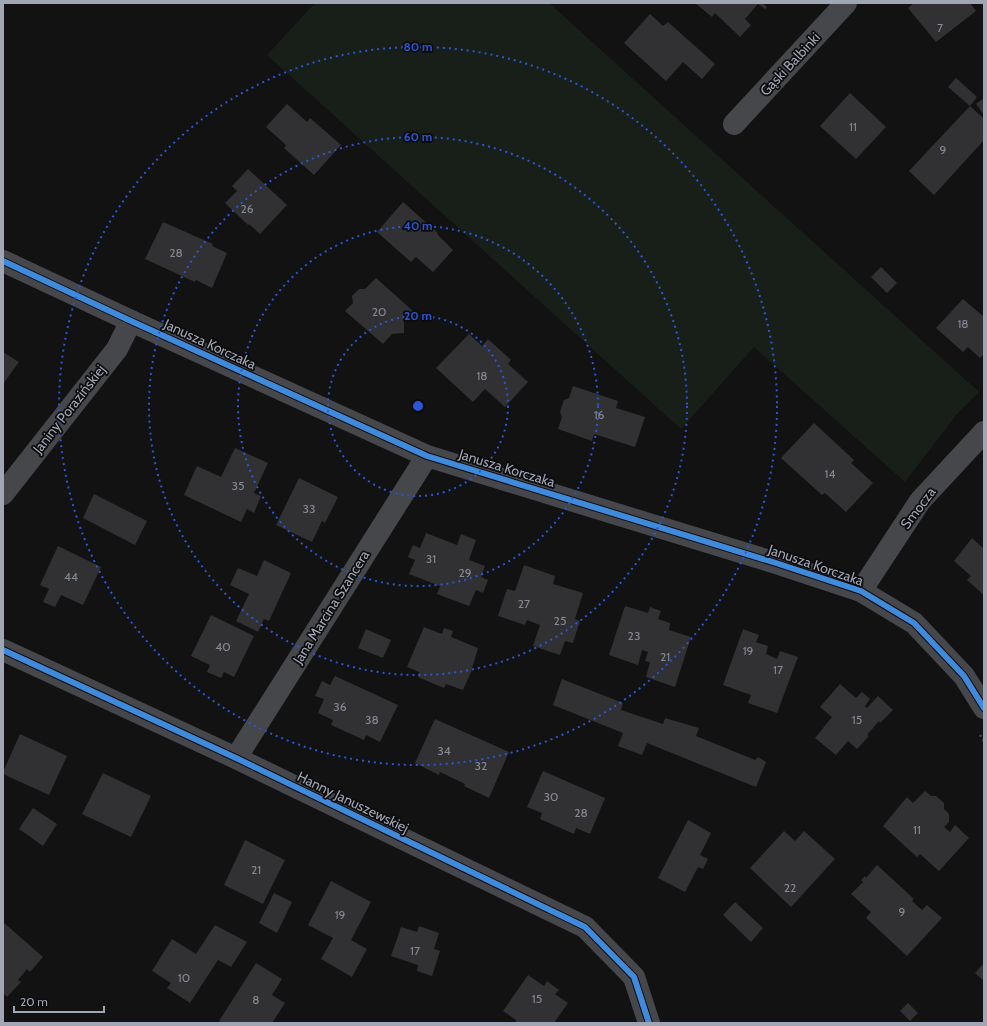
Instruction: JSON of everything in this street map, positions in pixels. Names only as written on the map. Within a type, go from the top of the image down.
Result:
[{"type":"street","name":"Gąski Balbinki","points":[[734,124],[846,3]]},
{"type":"street","name":"Janusza Korczaka","points":[[3,261],[427,456],[776,563],[861,591],[914,624],[964,676],[984,708]]},
{"type":"street","name":"Janiny Porazińskiej","points":[[3,494],[116,349],[131,321]]},
{"type":"street","name":"Smocza","points":[[861,591],[920,500],[984,432]]},
{"type":"street","name":"Jana Marcina Szancera","points":[[236,758],[427,456]]},
{"type":"street","name":"Hanny Januszewskiej","points":[[3,650],[236,758],[585,927],[634,977],[649,1023]]},
{"type":"path","points":[[980,735],[984,741]]},
{"type":"shaded area","points":[[315,3],[549,3],[979,392],[957,414],[905,482],[754,347],[681,429],[267,55]]},
{"type":"building","points":[[695,3],[762,3],[767,7],[765,9],[758,4],[745,19],[751,25],[740,37],[715,13],[712,17]]},
{"type":"building","points":[[914,3],[970,3],[976,11],[936,42],[908,8]]},
{"type":"building","points":[[650,14],[663,26],[668,22],[715,64],[702,79],[683,62],[666,81],[624,43]]},
{"type":"building","points":[[956,78],[977,97],[970,106],[948,87]]},
{"type":"building","points":[[850,93],[886,127],[856,159],[820,126]]},
{"type":"building","points":[[984,98],[984,115],[976,104]]},
{"type":"building","points":[[287,104],[307,122],[310,118],[341,145],[314,175],[284,148],[286,145],[266,127]]},
{"type":"building","points":[[970,106],[984,119],[984,140],[934,195],[909,171]]},
{"type":"building","points":[[248,169],[287,205],[260,234],[249,224],[248,225],[225,203],[237,191],[232,186]]},
{"type":"building","points":[[403,202],[438,233],[437,234],[453,250],[433,272],[416,257],[411,262],[377,232]]},
{"type":"building","points":[[163,222],[213,244],[212,246],[227,253],[212,288],[196,280],[195,282],[145,259]]},
{"type":"building","points":[[881,267],[897,283],[887,293],[871,277]]},
{"type":"building","points":[[376,278],[413,311],[404,321],[404,333],[392,334],[383,344],[345,311],[353,303],[352,296],[359,289],[365,289]]},
{"type":"building","points":[[963,299],[984,317],[984,354],[980,358],[968,347],[963,352],[936,328]]},
{"type":"building","points":[[469,334],[482,346],[488,339],[511,360],[508,364],[528,382],[505,407],[485,389],[473,402],[436,368]]},
{"type":"building","points":[[3,352],[19,362],[3,384]]},
{"type":"building","points":[[573,386],[618,401],[616,408],[645,417],[635,447],[594,434],[592,441],[558,429],[562,417],[560,412],[564,400],[569,398]]},
{"type":"building","points":[[814,423],[854,460],[851,463],[873,483],[846,512],[825,493],[822,495],[781,458]]},
{"type":"building","points":[[235,448],[268,463],[254,493],[261,496],[254,513],[247,509],[241,522],[184,495],[197,466],[221,477]]},
{"type":"building","points":[[299,478],[338,497],[325,523],[322,521],[312,542],[276,525]]},
{"type":"building","points":[[94,494],[147,521],[135,545],[83,518]]},
{"type":"building","points":[[426,533],[457,545],[461,534],[476,540],[469,560],[485,566],[481,577],[488,580],[483,593],[476,590],[469,606],[437,594],[440,586],[409,574],[415,560],[408,557],[413,545],[420,548]]},
{"type":"building","points":[[972,538],[984,549],[984,595],[967,580],[971,576],[954,561]]},
{"type":"building","points":[[58,546],[101,567],[83,605],[61,595],[55,607],[43,602],[49,589],[40,585]]},
{"type":"building","points":[[264,560],[291,573],[269,621],[264,619],[258,632],[236,621],[249,594],[230,585],[238,568],[257,576]]},
{"type":"building","points":[[524,565],[555,576],[553,584],[583,593],[575,619],[580,621],[573,643],[565,641],[560,655],[533,646],[540,625],[527,620],[525,625],[498,616],[507,589],[515,591]]},
{"type":"building","points":[[625,606],[648,613],[650,607],[661,611],[658,619],[670,623],[669,630],[691,637],[675,687],[646,677],[650,662],[645,661],[648,652],[642,650],[638,665],[609,655]]},
{"type":"building","points":[[211,615],[254,636],[234,677],[224,672],[221,678],[207,672],[210,665],[191,656]]},
{"type":"building","points":[[424,627],[442,634],[444,628],[453,631],[451,637],[478,648],[471,672],[463,690],[446,684],[444,688],[418,677],[419,672],[407,667]]},
{"type":"building","points":[[366,629],[391,640],[383,658],[358,648]]},
{"type":"building","points":[[743,629],[759,635],[756,642],[768,646],[766,654],[777,659],[780,651],[798,657],[777,713],[748,703],[751,695],[723,685]]},
{"type":"building","points":[[335,676],[398,705],[380,742],[366,735],[364,740],[331,725],[333,720],[318,713],[324,699],[315,696],[322,681],[330,685]]},
{"type":"building","points":[[562,679],[623,703],[621,710],[663,724],[665,718],[699,728],[696,736],[755,760],[758,757],[766,762],[756,787],[647,743],[642,755],[618,746],[623,733],[553,705]]},
{"type":"building","points":[[840,684],[856,698],[862,692],[870,699],[865,706],[867,708],[878,696],[893,710],[880,723],[879,721],[867,735],[869,736],[857,749],[848,741],[836,755],[815,738],[832,717],[820,707]]},
{"type":"building","points":[[435,719],[509,752],[489,798],[440,772],[439,775],[415,763]]},
{"type":"building","points":[[20,734],[67,756],[49,795],[3,774]]},
{"type":"building","points":[[543,771],[605,798],[590,834],[576,828],[574,834],[540,819],[542,813],[527,807]]},
{"type":"building","points":[[103,773],[151,796],[131,837],[82,814]]},
{"type":"building","points":[[925,791],[931,796],[936,796],[944,803],[944,809],[949,814],[949,822],[944,827],[950,832],[955,825],[969,838],[939,871],[920,854],[917,857],[883,826],[907,797],[913,803]]},
{"type":"building","points":[[33,808],[57,824],[43,846],[19,829]]},
{"type":"building","points":[[688,820],[711,833],[700,855],[708,859],[703,869],[698,867],[685,892],[658,878]]},
{"type":"building","points":[[784,831],[795,841],[804,831],[835,859],[791,907],[750,868]]},
{"type":"building","points":[[245,840],[285,860],[263,904],[224,885]]},
{"type":"building","points":[[877,865],[914,899],[912,901],[922,910],[927,905],[942,918],[907,956],[866,918],[871,912],[851,894],[863,882],[861,880],[865,876],[866,878]]},
{"type":"building","points":[[331,881],[371,902],[351,940],[367,949],[352,977],[321,959],[333,938],[308,925]]},
{"type":"building","points":[[274,893],[292,902],[277,933],[259,923]]},
{"type":"building","points":[[735,902],[763,928],[751,942],[723,915]]},
{"type":"building","points":[[3,922],[43,957],[30,972],[27,969],[18,980],[21,982],[7,997],[3,993]]},
{"type":"building","points":[[215,925],[247,942],[231,967],[218,960],[190,1003],[167,988],[171,983],[152,971],[172,939],[196,954]]},
{"type":"building","points":[[419,926],[439,933],[434,949],[440,951],[432,976],[417,971],[418,965],[391,956],[401,927],[417,932]]},
{"type":"building","points":[[256,963],[282,979],[272,995],[285,1003],[272,1023],[222,1023],[219,1021]]},
{"type":"building","points":[[984,963],[984,981],[975,973]]},
{"type":"building","points":[[528,975],[544,986],[547,981],[559,990],[555,994],[568,1003],[554,1023],[515,1023],[516,1020],[503,1011]]},
{"type":"building","points":[[908,1003],[918,1013],[910,1021],[900,1011]]},
{"type":"cycle path","points":[[3,261],[427,456],[776,563],[861,591],[914,623],[964,676],[984,708]]},
{"type":"cycle path","points":[[3,650],[236,758],[585,927],[634,977],[649,1023]]}]
